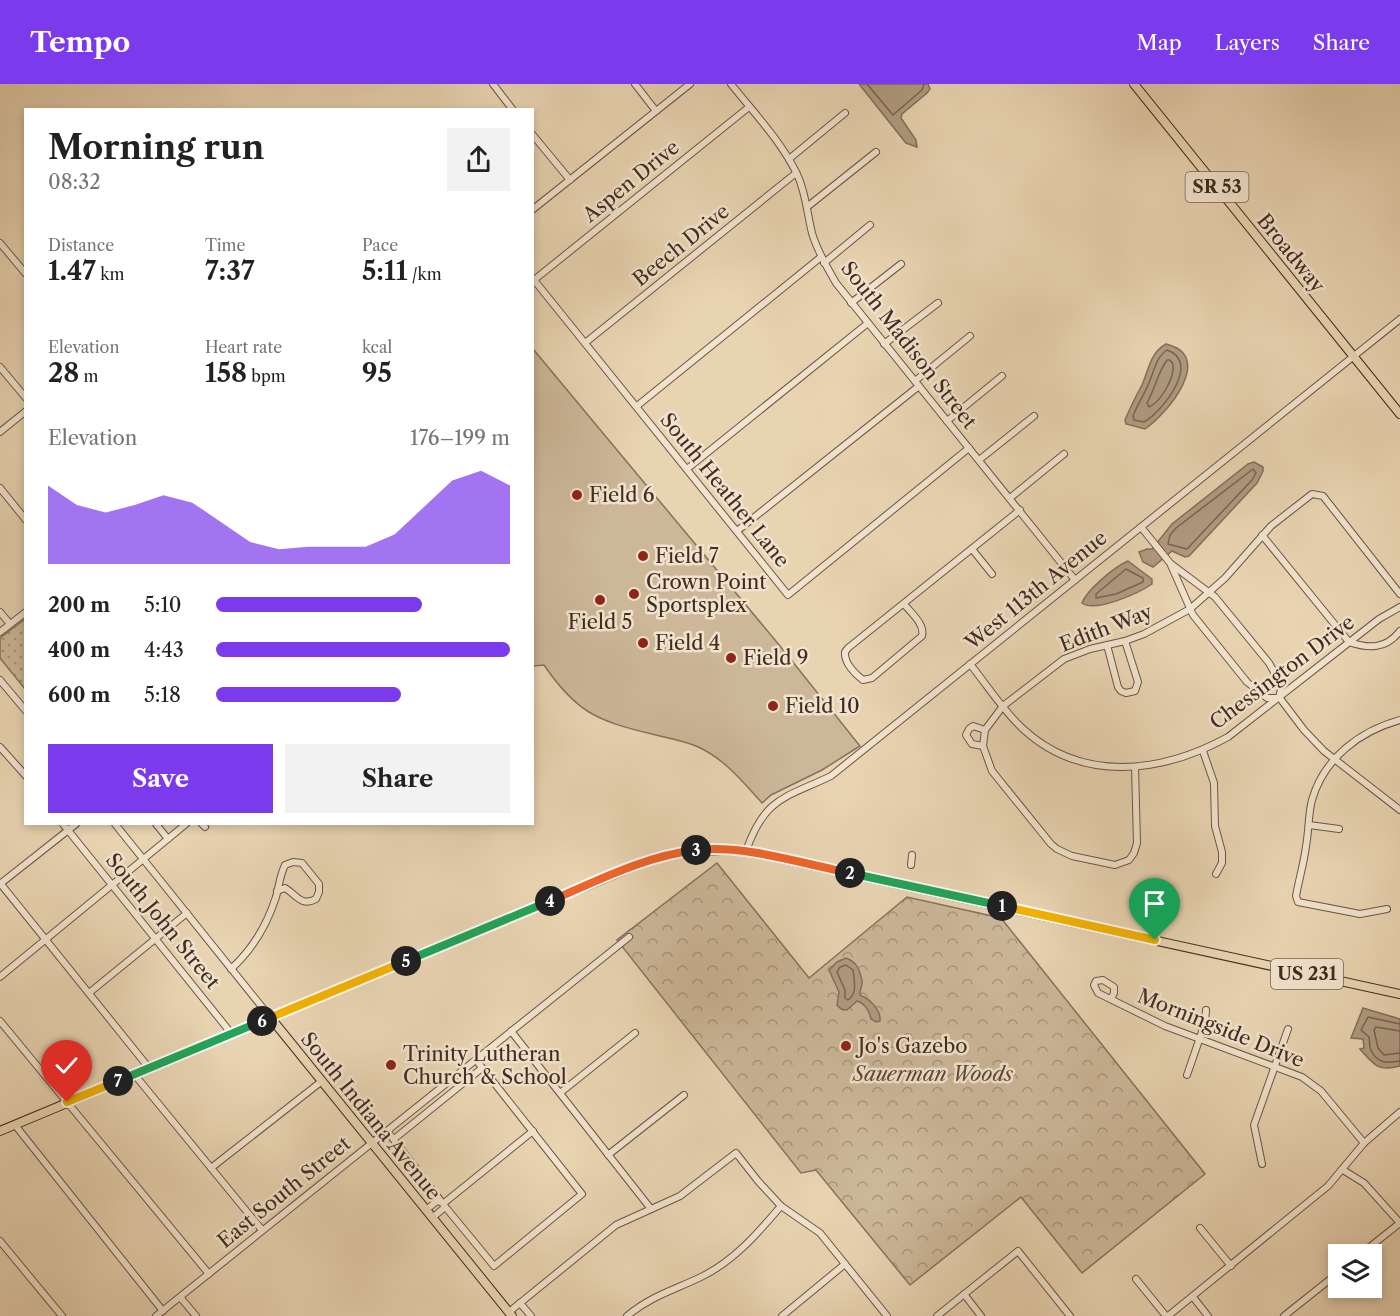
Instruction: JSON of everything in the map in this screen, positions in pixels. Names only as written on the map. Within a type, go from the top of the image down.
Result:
[{"type":"main road","name":"Broadway","points":[[1134,84],[1400,414]]},
{"type":"main road","name":"US 231","points":[[0,1131],[644,862],[679,852],[701,849],[746,851],[1400,994]]},
{"type":"main road","name":"South Indiana Avenue","points":[[270,1017],[510,1314]]},
{"type":"street","points":[[493,84],[511,108]]},
{"type":"street","points":[[635,84],[656,111]]},
{"type":"street","points":[[534,208],[690,84]]},
{"type":"street","name":"South Madison Street","points":[[731,84],[789,159],[796,173],[822,260],[851,303],[1075,580]]},
{"type":"street","name":"Aspen Drive","points":[[534,280],[749,107]]},
{"type":"street","points":[[789,159],[845,113]]},
{"type":"street","points":[[534,136],[570,180]]},
{"type":"street","points":[[807,207],[876,152]]},
{"type":"street","name":"Beech Drive","points":[[585,343],[796,173]]},
{"type":"street","points":[[637,406],[822,260],[870,225]]},
{"type":"street","points":[[0,243],[24,272]]},
{"type":"street","points":[[851,303],[901,264]]},
{"type":"street","name":"South Heather Lane","points":[[534,280],[788,595],[969,448]]},
{"type":"street","points":[[884,344],[938,303]]},
{"type":"street","name":"West 113th Avenue","points":[[746,851],[754,830],[773,805],[783,797],[831,776],[1400,319]]},
{"type":"street","points":[[687,469],[868,323]]},
{"type":"street","points":[[738,531],[917,383],[970,336]]},
{"type":"street","points":[[0,367],[24,396]]},
{"type":"street","points":[[947,421],[1002,376]]},
{"type":"street","points":[[0,432],[24,413]]},
{"type":"street","points":[[979,460],[1034,416]]},
{"type":"street","points":[[1010,498],[1064,454]]},
{"type":"street","points":[[0,488],[24,517]]},
{"type":"street","name":"Edith Way","points":[[1135,767],[1136,848],[1129,860],[1122,864],[1110,865],[1072,856],[1051,844],[992,771],[983,746],[985,730],[1003,706],[1064,659],[1090,649],[1125,640],[1165,624],[1190,609],[1210,593],[1262,535],[1308,496],[1316,494],[1323,496],[1400,594]]},
{"type":"street","points":[[904,604],[921,625],[922,636],[872,678],[861,679],[846,661],[845,652],[904,604],[1020,510]]},
{"type":"street","points":[[1141,527],[1168,561],[1190,609],[1247,682],[1267,698],[1279,698]]},
{"type":"street","points":[[1262,535],[1348,642],[1366,647],[1381,646],[1400,632]]},
{"type":"street","points":[[972,549],[992,574]]},
{"type":"street","points":[[1168,561],[1210,593],[1269,663],[1282,686],[1279,698]]},
{"type":"street","name":"Chessington Drive","points":[[970,664],[1024,730],[1064,755],[1096,765],[1135,767],[1168,762],[1203,751],[1228,737],[1348,642],[1400,607]]},
{"type":"street","points":[[0,612],[10,624]]},
{"type":"street","points":[[0,632],[24,614]]},
{"type":"street","points":[[1107,645],[1118,687],[1121,691],[1131,693],[1135,691],[1138,682],[1125,640]]},
{"type":"street","points":[[0,681],[24,709]]},
{"type":"street","points":[[1279,698],[1304,730],[1335,759],[1400,810]]},
{"type":"street","points":[[1387,909],[1360,914],[1296,900],[1314,794],[1321,778],[1335,759],[1361,735],[1400,720]]},
{"type":"street","name":"Edith Way","points":[[983,746],[972,744],[966,735],[973,726],[985,730]]},
{"type":"street","points":[[0,747],[24,774]]},
{"type":"street","points":[[1203,751],[1214,783],[1215,826],[1222,852],[1222,863],[1216,874]]},
{"type":"street","name":"South John Street","points":[[64,825],[231,1033]]},
{"type":"street","points":[[75,825],[0,884],[149,1068]]},
{"type":"street","name":"South Indiana Avenue","points":[[116,825],[270,1017]]},
{"type":"street","points":[[157,825],[168,838]]},
{"type":"street","points":[[0,977],[185,825]]},
{"type":"street","points":[[1309,825],[1339,829]]},
{"type":"street","points":[[911,865],[912,855]]},
{"type":"street","points":[[231,969],[245,956],[260,936],[283,869],[288,863],[302,863],[320,888],[316,899],[308,902],[300,900],[285,888],[277,891]]},
{"type":"street","points":[[89,993],[187,913]]},
{"type":"street","name":"East South Street","points":[[156,1316],[629,937]]},
{"type":"street","name":"Morningside Drive","points":[[1111,999],[1200,1041],[1302,1077],[1321,1091],[1364,1143]]},
{"type":"street","points":[[1187,1075],[1200,1041],[1206,1010]]},
{"type":"street","points":[[0,1021],[209,1274]]},
{"type":"street","points":[[1262,1164],[1254,1125],[1288,1029]]},
{"type":"street","points":[[511,1032],[651,1209]]},
{"type":"street","points":[[560,1093],[635,1033]]},
{"type":"street","points":[[387,1131],[494,1266],[582,1194],[476,1060]]},
{"type":"street","points":[[394,1139],[482,1068]]},
{"type":"street","points":[[134,1074],[262,1230]]},
{"type":"street","points":[[211,1168],[322,1081]]},
{"type":"street","points":[[608,1155],[684,1095]]},
{"type":"street","points":[[1136,1279],[1167,1316],[1328,1186],[1364,1143],[1400,1113]]},
{"type":"street","points":[[15,1125],[163,1311]]},
{"type":"street","points":[[432,1218],[444,1208],[444,1203],[533,1131]]},
{"type":"street","points":[[510,1314],[520,1303],[616,1225],[680,1196],[736,1153],[781,1206],[820,1233],[887,1316]]},
{"type":"street","points":[[1343,1170],[1364,1183],[1400,1223],[1374,1244]]},
{"type":"street","points":[[426,1210],[437,1201],[444,1203]]},
{"type":"street","points":[[627,1316],[657,1295],[717,1268],[738,1252],[781,1206]]},
{"type":"street","points":[[1200,1228],[1231,1266]]},
{"type":"street","points":[[0,1241],[62,1316]]},
{"type":"street","points":[[937,1316],[1018,1251],[1070,1316]]},
{"type":"street","points":[[782,1316],[846,1264]]},
{"type":"street","points":[[1284,1316],[1328,1280]]},
{"type":"street","points":[[964,1294],[981,1316]]},
{"type":"street","points":[[180,1297],[196,1316]]},
{"type":"street","points":[[1193,1297],[1208,1316]]},
{"type":"street","points":[[520,1303],[531,1316]]},
{"type":"green space","name":"Crown Point Sportsplex","points":[[534,350],[780,646],[860,746],[822,770],[771,795],[762,803],[732,771],[706,751],[685,742],[616,724],[589,712],[567,694],[544,665],[534,666]]},
{"type":"green space","points":[[24,620],[24,688],[0,658],[0,638]]},
{"type":"green space","name":"Sauerman Woods","points":[[717,863],[809,978],[907,897],[1001,918],[1205,1174],[1082,1273],[1021,1197],[910,1285],[816,1170],[801,1173],[617,940]]},
{"type":"water","points":[[859,84],[928,84],[930,89],[927,93],[902,114],[901,118],[916,140],[917,147],[906,143]]},
{"type":"water","points":[[1166,344],[1180,350],[1187,360],[1187,372],[1182,385],[1165,411],[1145,429],[1126,424],[1125,420],[1156,352]]},
{"type":"water","points":[[1254,462],[1263,467],[1257,483],[1189,556],[1185,557],[1172,551],[1153,567],[1143,562],[1139,552],[1152,549],[1172,524],[1248,464]]},
{"type":"water","points":[[1128,561],[1152,579],[1152,584],[1128,597],[1106,604],[1097,606],[1082,603],[1102,579]]},
{"type":"water","points":[[846,958],[857,967],[862,981],[860,995],[874,1005],[879,1013],[880,1021],[876,1022],[871,1019],[867,1008],[857,1001],[847,1010],[837,1005],[839,992],[829,970],[837,962]]},
{"type":"water","points":[[1363,1008],[1400,1019],[1400,1066],[1386,1068],[1377,1066],[1360,1049],[1364,1048],[1363,1039],[1351,1038]]},
{"type":"place","name":"Field 6","points":[[577,495]]},
{"type":"place","name":"Field 7","points":[[643,556]]},
{"type":"place","name":"Crown Point Sportsplex","points":[[634,594]]},
{"type":"place","name":"Field 5","points":[[600,600]]},
{"type":"place","name":"Field 4","points":[[643,643]]},
{"type":"place","name":"Field 9","points":[[731,658]]},
{"type":"place","name":"Field 10","points":[[773,706]]},
{"type":"place","name":"Jo's Gazebo","points":[[846,1046]]},
{"type":"place","name":"Trinity Lutheran Church & School","points":[[391,1065]]},
{"type":"route","points":[[67,1102],[644,862],[679,852],[701,849],[746,851],[1155,940]]}]
